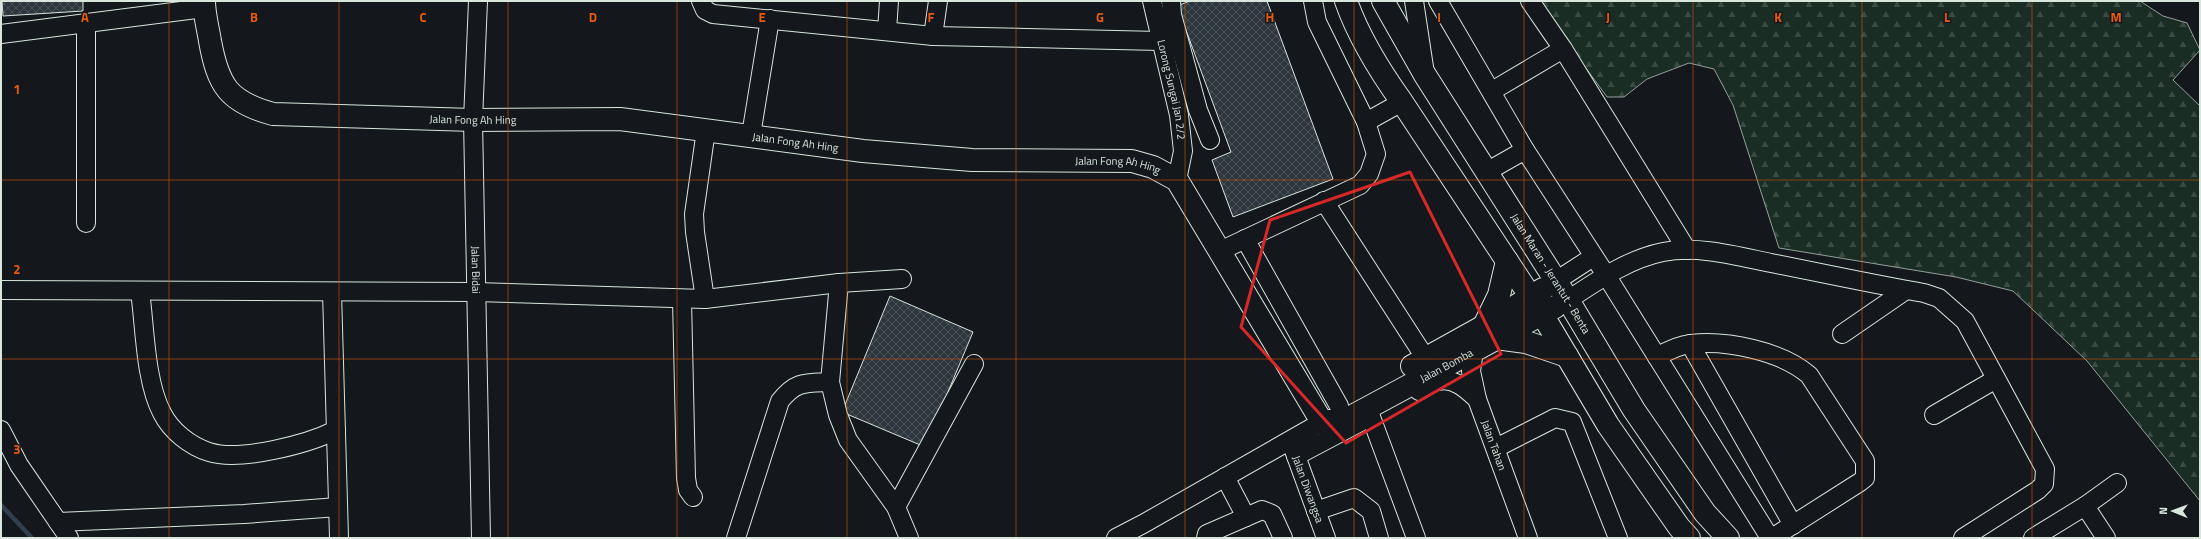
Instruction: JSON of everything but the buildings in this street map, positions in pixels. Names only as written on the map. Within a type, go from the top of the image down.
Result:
[{"type":"main road","points":[[1346,1],[1354,24],[1378,69],[1402,102],[1536,305],[1608,424],[1679,527],[1689,538]]},
{"type":"main road","name":"Jalan Maran - Jerantut - Benta","points":[[1383,1],[1425,75],[1488,171],[1634,410],[1705,513],[1728,538]]},
{"type":"main road","name":"Jalan Fong Ah Hing","points":[[204,5],[215,66],[228,90],[235,98],[253,109],[273,114],[473,120],[620,119],[751,135],[863,151],[972,160],[1132,161],[1153,167],[1177,180]]},
{"type":"main road","points":[[1177,180],[1322,422]]},
{"type":"main road","points":[[1507,261],[1490,332],[1567,356]]},
{"type":"main road","name":"Jalan Bomba","points":[[1322,422],[1339,406],[1426,359],[1490,332],[1536,305],[1556,281]]},
{"type":"main road","name":"Jalan Bomba","points":[[1536,305],[1568,300]]},
{"type":"main road","name":"Jalan Bomba","points":[[1322,422],[1347,419],[1474,350],[1490,332]]},
{"type":"street","name":"Jalan Bidai","points":[[478,1],[473,120],[475,292],[481,538]]},
{"type":"street","points":[[701,1],[706,10],[713,14],[770,18],[933,36],[1160,41]]},
{"type":"street","points":[[887,31],[889,1]]},
{"type":"street","points":[[933,36],[938,1]]},
{"type":"street","name":"Lorong Sungai Jan 2/2","points":[[1152,1],[1160,41],[1172,82],[1179,115],[1183,151],[1177,180]]},
{"type":"street","points":[[1171,1],[1172,15],[1198,110],[1210,140]]},
{"type":"street","points":[[1220,251],[1360,185],[1370,174],[1376,154],[1366,122],[1317,22],[1313,1]]},
{"type":"street","points":[[1414,1],[1425,75]]},
{"type":"street","points":[[1438,1],[1492,91],[1525,150],[1606,275],[1656,357],[1771,538],[1865,478],[1865,461],[1809,375],[1799,366],[1762,351],[1721,344],[1690,344],[1670,349],[1656,357]]},
{"type":"street","points":[[1530,1],[1563,49],[1687,250]]},
{"type":"street","points":[[1,34],[204,5]]},
{"type":"street","points":[[751,135],[770,18]]},
{"type":"street","points":[[86,23],[86,223]]},
{"type":"street","points":[[1492,91],[1563,49]]},
{"type":"street","points":[[1366,122],[1402,102]]},
{"type":"street","points":[[1179,115],[1198,110]]},
{"type":"street","points":[[705,299],[694,232],[694,214],[706,130]]},
{"type":"street","points":[[1488,171],[1525,150]]},
{"type":"street","points":[[1324,202],[1426,359]]},
{"type":"street","points":[[1245,239],[1339,406]]},
{"type":"street","points":[[1568,300],[1606,275],[1647,256],[1664,251],[1687,250],[1731,255],[1939,298],[1953,309],[1965,322],[2042,462],[2046,478],[2044,484],[2031,495],[1963,538]]},
{"type":"street","points":[[1556,281],[1593,256]]},
{"type":"street","points":[[1,290],[475,292],[705,299],[839,283],[902,279]]},
{"type":"street","points":[[839,283],[830,382],[838,415],[848,440],[896,507],[909,538]]},
{"type":"street","points":[[1842,334],[1906,290]]},
{"type":"street","points":[[140,291],[152,386],[161,412],[168,423],[180,436],[210,453],[229,455],[251,454],[315,440],[336,430]]},
{"type":"street","points":[[332,292],[339,538]]},
{"type":"street","points":[[682,298],[686,478],[688,490],[693,497]]},
{"type":"street","points":[[1690,344],[1793,525]]},
{"type":"street","name":"Jalan Tahan","points":[[1474,350],[1471,371],[1478,399],[1528,538]]},
{"type":"street","points":[[896,507],[974,364]]},
{"type":"street","points":[[1934,416],[1996,379]]},
{"type":"street","points":[[1296,456],[1438,381],[1460,385],[1478,399]]},
{"type":"street","points":[[736,538],[780,401],[790,389],[802,384],[830,382]]},
{"type":"street","points":[[1371,417],[1416,538]]},
{"type":"street","points":[[1496,448],[1555,418],[1572,422],[1618,538]]},
{"type":"street","name":"Jalan Bomba","points":[[1116,538],[1146,531],[1225,477],[1322,422]]},
{"type":"street","points":[[1,430],[19,465],[69,538]]},
{"type":"street","name":"Jalan Diwangsa","points":[[1290,440],[1326,538]]},
{"type":"street","points":[[1225,477],[1246,517]]},
{"type":"street","points":[[2033,538],[2085,506],[2117,483]]},
{"type":"street","points":[[1316,510],[1354,498],[1371,511],[1379,538]]},
{"type":"street","points":[[2085,506],[2106,538]]},
{"type":"street","points":[[58,522],[244,514],[338,507]]},
{"type":"street","points":[[1206,538],[1207,534],[1262,510],[1272,514],[1283,538]]},
{"type":"highlighted area","points":[[1410,172],[1501,354],[1346,443],[1241,327],[1270,220]]},
{"type":"green space","points":[[1537,1],[2140,1],[2163,16],[2187,23],[2200,50],[2173,80],[2200,106],[2200,501],[2087,361],[2013,291],[1956,277],[1779,248],[1733,105],[1714,69],[1689,63],[1647,79],[1624,97],[1607,97]]},
{"type":"waterway","points":[[1,505],[32,538]]}]
